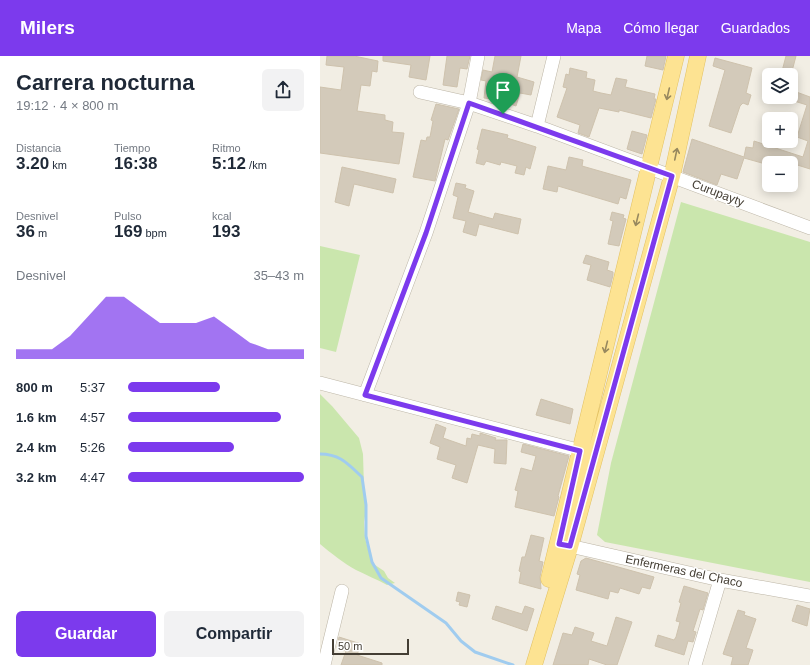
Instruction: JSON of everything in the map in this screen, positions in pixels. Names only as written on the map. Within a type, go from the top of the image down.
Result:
[{"type":"main road","points":[[531,658],[565,545],[588,453],[676,56]]},
{"type":"main road","points":[[588,453],[672,176],[698,56]]},
{"type":"street","points":[[365,395],[426,233],[469,103],[478,56]]},
{"type":"street","points":[[537,126],[554,56]]},
{"type":"street","name":"Curupayty","points":[[420,92],[469,103],[537,126],[810,228]]},
{"type":"street","points":[[320,383],[588,453]]},
{"type":"street","name":"Enfermeras del Chaco","points":[[565,545],[720,580],[810,596]]},
{"type":"street","points":[[696,665],[720,580]]},
{"type":"street","points":[[323,657],[342,591]]},
{"type":"green space","points":[[681,202],[810,242],[810,582],[605,542],[597,535],[611,463]]},
{"type":"green space","points":[[320,246],[360,255],[336,352],[320,348]]},
{"type":"green space","points":[[320,394],[359,438],[363,454],[364,488],[367,505],[364,522],[365,538],[372,563],[384,571],[388,578],[395,583],[387,585],[356,570],[320,544]]},
{"type":"building","points":[[327,56],[354,56],[378,61],[377,72],[372,71],[370,86],[361,85],[357,111],[385,115],[385,120],[393,122],[392,132],[404,133],[399,164],[320,153],[320,87],[341,90],[344,67],[326,65]]},
{"type":"building","points":[[383,56],[430,56],[426,80],[409,77],[411,65],[383,61]]},
{"type":"building","points":[[447,56],[470,56],[467,69],[460,68],[457,87],[443,85]]},
{"type":"building","points":[[495,56],[521,56],[517,77],[534,82],[531,95],[520,93],[516,106],[500,100],[484,98],[486,81],[481,80],[483,70],[492,72]]},
{"type":"building","points":[[647,56],[666,56],[663,70],[645,66]]},
{"type":"building","points":[[786,56],[796,56],[793,68],[783,68]]},
{"type":"building","points":[[715,58],[752,68],[746,93],[751,95],[748,105],[743,103],[740,106],[731,133],[709,126],[725,70],[713,66]]},
{"type":"building","points":[[570,68],[587,72],[586,78],[595,80],[593,91],[611,95],[616,78],[627,80],[625,87],[655,94],[654,99],[656,99],[651,118],[619,110],[619,112],[599,108],[589,137],[578,133],[580,125],[557,117],[567,88],[563,87],[566,74],[569,75]]},
{"type":"building","points":[[798,93],[810,97],[810,169],[798,165],[798,156],[762,156],[762,163],[744,158],[737,179],[721,174],[717,185],[683,172],[692,139],[744,157],[746,147],[753,148],[754,141],[762,144],[762,148],[775,148],[803,157],[808,141],[798,137],[798,134],[807,105],[798,102]]},
{"type":"building","points":[[436,104],[459,109],[448,140],[445,139],[435,181],[413,177],[421,140],[426,141],[427,137],[430,137],[433,121],[431,120]]},
{"type":"building","points":[[482,129],[508,135],[507,138],[536,147],[530,169],[526,167],[524,175],[515,173],[517,166],[501,162],[500,165],[486,161],[484,165],[476,163],[479,150],[477,149]]},
{"type":"building","points":[[632,131],[647,135],[642,154],[627,149]]},
{"type":"building","points":[[569,157],[583,160],[582,166],[631,180],[626,199],[620,197],[618,204],[558,186],[557,192],[543,189],[548,166],[566,170]]},
{"type":"building","points":[[342,167],[396,179],[393,193],[354,184],[349,206],[335,202]]},
{"type":"building","points":[[456,183],[466,185],[465,188],[474,191],[468,212],[493,219],[495,213],[521,219],[518,234],[479,224],[476,236],[463,232],[466,221],[453,218],[458,197],[453,195]]},
{"type":"building","points":[[612,212],[624,215],[623,218],[626,219],[619,246],[608,244],[613,221],[610,220]]},
{"type":"building","points":[[586,255],[609,262],[607,270],[613,272],[610,287],[587,280],[591,265],[583,263]]},
{"type":"building","points":[[541,399],[573,409],[570,424],[536,415]]},
{"type":"building","points":[[436,424],[446,428],[443,438],[466,446],[467,438],[471,439],[472,434],[480,436],[480,433],[496,438],[495,440],[507,440],[506,464],[494,463],[495,449],[478,445],[467,483],[452,478],[456,465],[437,459],[440,447],[430,443]]},
{"type":"building","points":[[523,444],[569,456],[554,516],[515,507],[518,491],[515,490],[521,468],[532,471],[536,456],[521,452]]},
{"type":"building","points":[[531,535],[544,538],[539,561],[543,562],[540,577],[541,589],[519,583],[521,572],[519,571],[522,557],[525,557]]},
{"type":"building","points":[[586,558],[654,577],[650,589],[642,587],[639,594],[620,588],[618,593],[610,591],[608,599],[576,590],[580,575],[577,574],[581,561]]},
{"type":"building","points":[[684,586],[708,593],[703,610],[700,609],[693,631],[696,632],[693,642],[688,641],[684,655],[655,646],[658,635],[674,640],[676,637],[680,622],[676,621],[681,603],[679,602]]},
{"type":"building","points":[[458,592],[470,595],[467,607],[459,605],[460,602],[456,601]]},
{"type":"building","points":[[797,605],[810,609],[807,626],[792,621]]},
{"type":"building","points":[[496,606],[522,614],[525,606],[534,609],[527,631],[492,619]]},
{"type":"building","points":[[738,610],[745,612],[744,615],[756,619],[746,648],[753,650],[748,665],[731,665],[733,657],[723,654]]},
{"type":"building","points":[[616,617],[632,622],[617,665],[607,665],[589,659],[588,665],[553,665],[563,633],[572,635],[575,627],[594,633],[591,641],[607,646]]},
{"type":"building","points":[[339,637],[361,644],[357,655],[382,663],[382,665],[341,665],[346,651],[337,648]]},
{"type":"waterway","points":[[320,454],[327,454],[338,458],[348,464],[362,477],[366,505],[366,536],[372,562],[381,578],[446,623],[461,641],[475,652],[513,665]]},
{"type":"route","points":[[469,103],[503,114],[672,176],[570,546],[559,544],[580,451],[365,395],[426,233],[469,103]]}]
